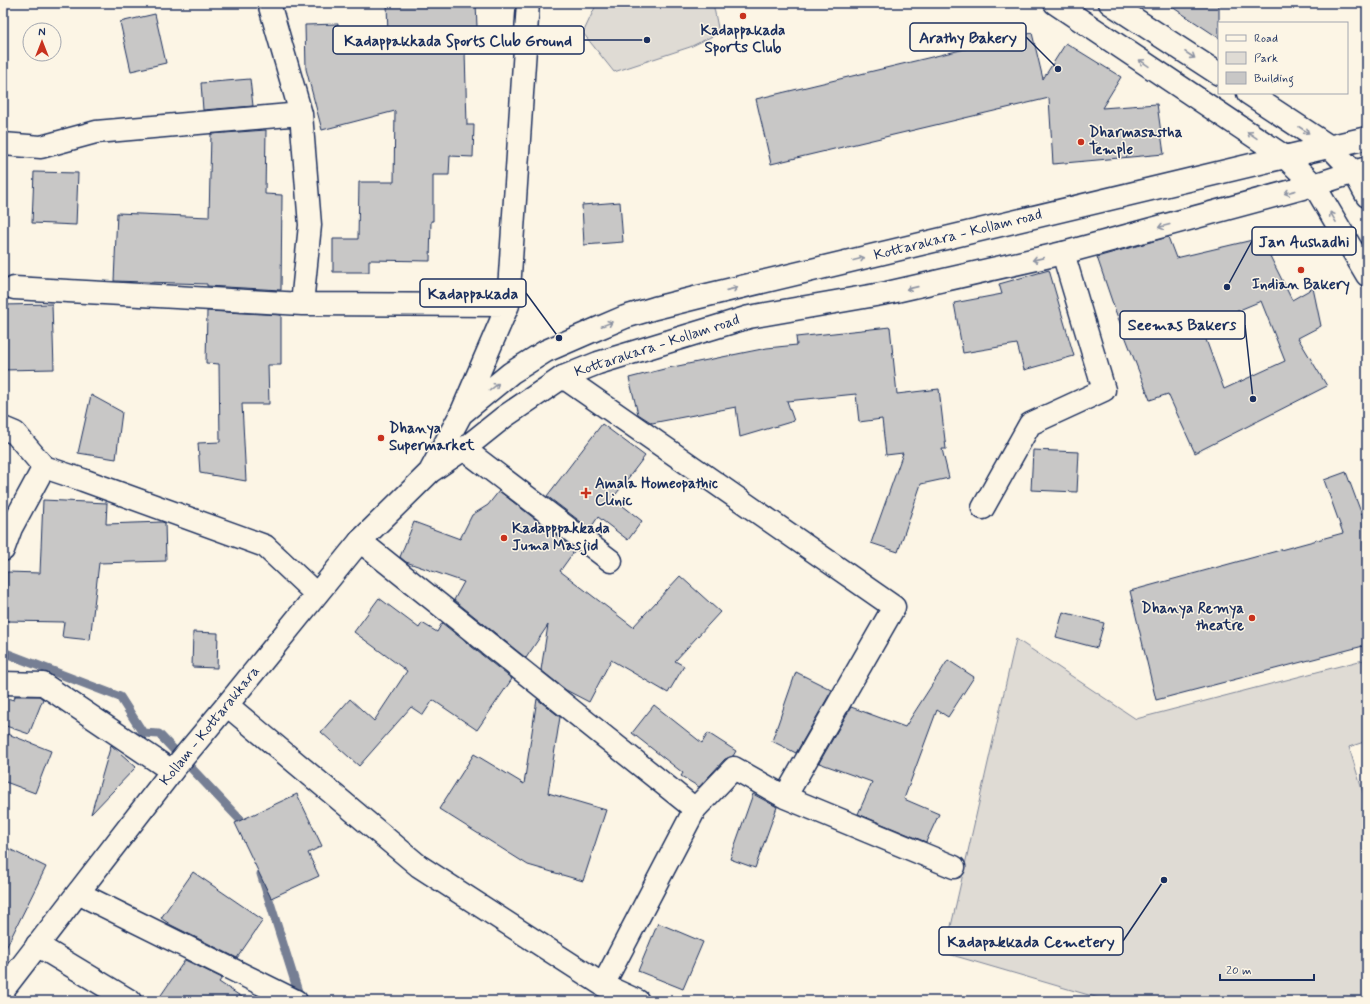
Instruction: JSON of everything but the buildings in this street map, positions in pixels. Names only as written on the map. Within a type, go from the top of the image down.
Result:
[{"type":"street","points":[[269,3],[301,114],[310,225],[302,304]]},
{"type":"street","points":[[461,414],[508,305],[528,3]]},
{"type":"street","points":[[1055,3],[1285,157],[1314,185],[1367,275]]},
{"type":"street","points":[[1110,3],[1218,73]]},
{"type":"street","points":[[1250,94],[1330,147],[1361,170],[1367,196]]},
{"type":"street","points":[[3,144],[42,147],[96,132],[301,114]]},
{"type":"street","name":"Kottarakara - Kollam road","points":[[430,472],[461,414],[511,373],[546,352],[625,317],[655,308],[1367,138]]},
{"type":"street","name":"Kottarakara - Kollam road","points":[[430,472],[464,449],[504,417],[563,377],[598,363],[749,317],[887,293],[1063,253],[1314,185],[1361,170]]},
{"type":"street","points":[[983,508],[1030,424],[1104,390],[1063,253]]},
{"type":"street","points":[[14,288],[302,304],[508,305]]},
{"type":"street","points":[[563,377],[894,607],[785,797]]},
{"type":"street","points":[[3,428],[15,433],[44,467],[84,480],[265,546],[316,594]]},
{"type":"street","points":[[464,449],[611,561]]},
{"type":"street","points":[[3,550],[12,528],[44,467]]},
{"type":"street","name":"Kollam - Kottarakkara","points":[[3,990],[172,771],[228,705],[316,594],[360,541],[430,472]]},
{"type":"street","points":[[360,541],[695,809]]},
{"type":"street","points":[[3,683],[42,684],[172,771]]},
{"type":"street","points":[[228,705],[419,866],[602,985],[638,1001]]},
{"type":"street","points":[[602,985],[695,809],[734,768],[785,797],[954,867]]},
{"type":"street","points":[[78,893],[296,1001]]},
{"type":"street","points":[[37,945],[130,1001]]},
{"type":"green space","points":[[597,3],[713,3],[719,33],[690,47],[614,72],[583,33]]},
{"type":"green space","points":[[1016,639],[1136,719],[1363,660],[1367,672],[1367,741],[1349,747],[1367,806],[1367,991],[1363,1001],[1109,1001],[945,953]]},
{"type":"waterway","points":[[3,652],[120,697],[143,733],[159,734],[246,826],[247,830]]},
{"type":"waterway","points":[[261,874],[301,1001]]},
{"type":"place","name":"Kadappakada Sports Club","points":[[743,16]]},
{"type":"place","name":"Kadappakkada Sports Club Ground","points":[[647,40]]},
{"type":"place","name":"Arathy Bakery","points":[[1058,69]]},
{"type":"place","name":"Dharmasastha Temple","points":[[1081,142]]},
{"type":"place","name":"Indian Bakery","points":[[1301,270]]},
{"type":"place","name":"Jan Aushadhi","points":[[1227,287]]},
{"type":"place","name":"Kadappakada","points":[[559,338]]},
{"type":"place","name":"Seemas Bakers","points":[[1253,399]]},
{"type":"place","name":"Dhanya Supermarket","points":[[381,438]]},
{"type":"place","name":"Amala Homeopathic Clinic","points":[[586,493]]},
{"type":"place","name":"Kadapppakkada Juma Masjid","points":[[504,538]]},
{"type":"place","name":"Dhanya Remya theatre","points":[[1252,618]]},
{"type":"place","name":"Kadapakkada Cemetery","points":[[1164,880]]}]
